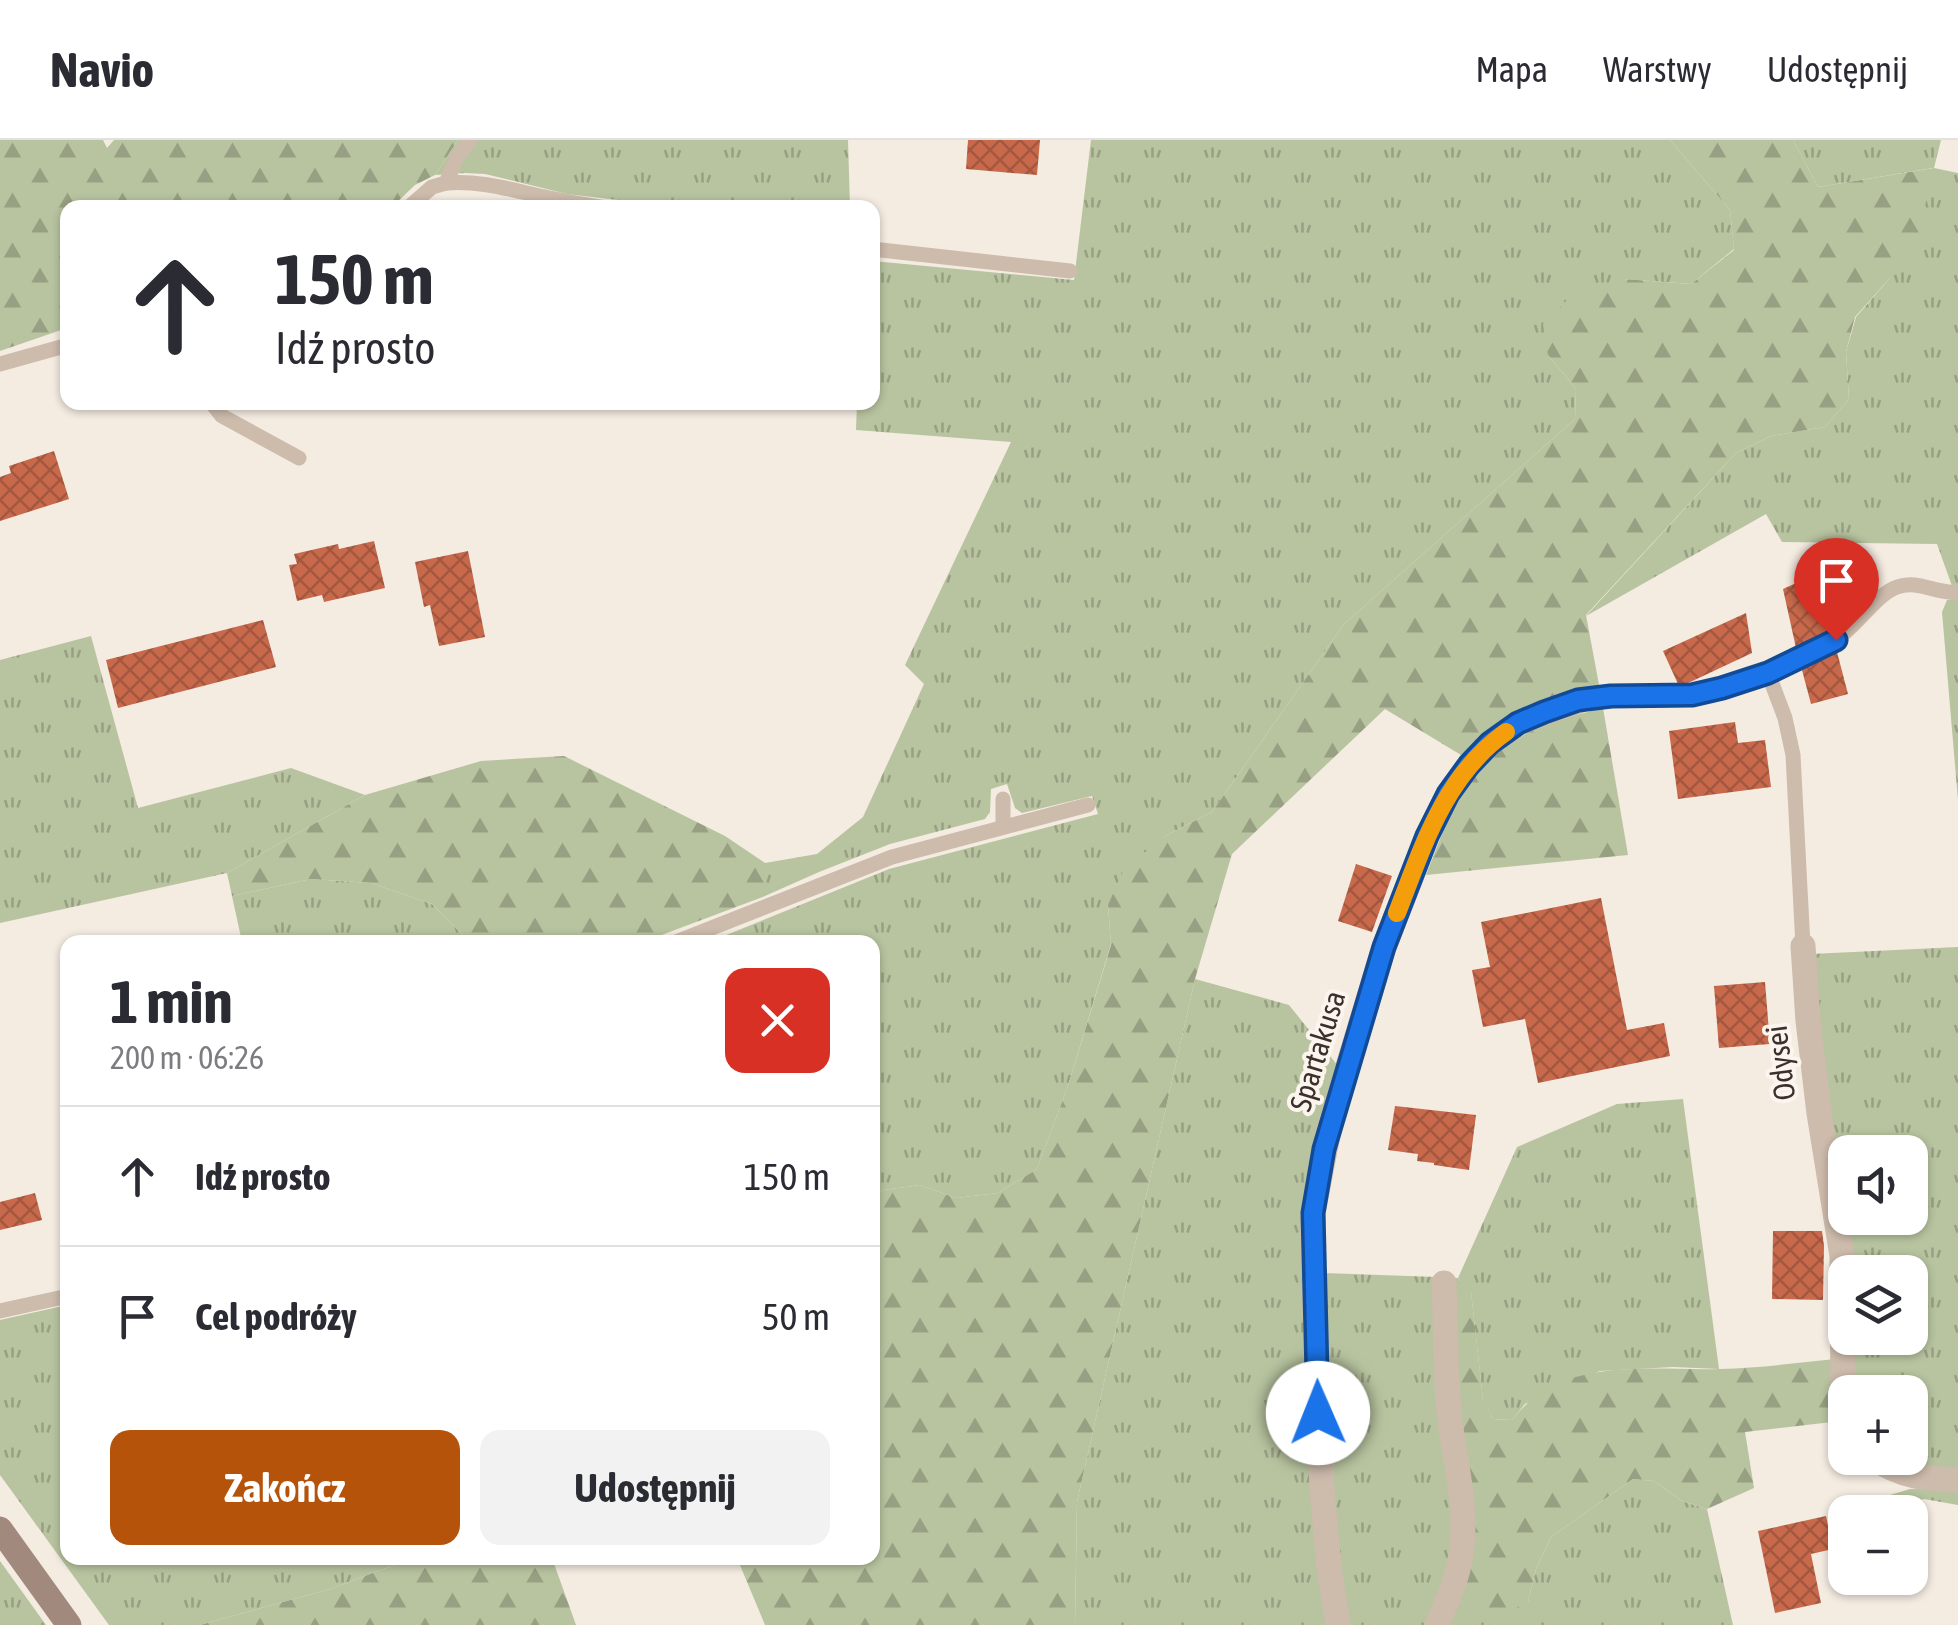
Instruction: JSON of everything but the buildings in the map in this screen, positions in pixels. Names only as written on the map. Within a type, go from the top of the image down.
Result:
[{"type":"street","name":"Spartakusa","points":[[1338,1625],[1328,1567],[1322,1490],[1313,1258],[1313,1213],[1328,1129],[1384,947],[1427,836],[1448,794],[1490,743],[1518,723],[1578,700]]},
{"type":"street","name":"Odysei","points":[[1803,946],[1819,1113],[1842,1256],[1843,1375]]},
{"type":"street","points":[[1437,1625],[1461,1558],[1462,1533],[1459,1472],[1450,1422],[1444,1283]]},
{"type":"street","points":[[1909,1475],[1958,1480]]},
{"type":"street","points":[[0,1529],[69,1625]]},
{"type":"lane","points":[[446,183],[470,140]]},
{"type":"lane","points":[[417,200],[432,187],[464,181],[558,200]]},
{"type":"lane","points":[[880,250],[1070,271]]},
{"type":"lane","points":[[0,364],[60,347]]},
{"type":"lane","points":[[217,410],[299,458]]},
{"type":"lane","points":[[1578,700],[1692,695],[1768,673],[1836,640],[1894,587],[1913,584],[1958,592]]},
{"type":"lane","points":[[1768,673],[1794,755],[1803,946]]},
{"type":"lane","points":[[1003,799],[1003,826]]},
{"type":"lane","points":[[694,935],[892,857],[1088,806]]},
{"type":"lane","points":[[0,1311],[60,1298]]},
{"type":"green space","points":[[0,140],[103,140],[107,148],[114,140],[458,140],[435,175],[415,185],[399,200],[60,200],[60,330],[0,351]]},
{"type":"green space","points":[[458,140],[848,140],[850,200],[618,200],[567,194],[485,174],[435,175]]},
{"type":"green space","points":[[1091,140],[1670,140],[1730,210],[1734,249],[1691,284],[1624,279],[1548,355],[1576,389],[1575,419],[1344,624],[1212,812],[1165,836],[1108,905],[1111,944],[1068,1086],[1037,1169],[998,1193],[956,1198],[920,1185],[880,1192],[880,935],[726,935],[889,869],[1098,814],[1092,796],[1022,813],[1015,808],[1007,784],[991,789],[990,812],[985,819],[890,844],[765,896],[765,863],[817,854],[863,817],[924,684],[905,665],[1011,442],[856,430],[857,410],[880,410],[880,262],[1074,280]]},
{"type":"green space","points":[[1670,140],[1793,140],[1818,187],[1934,168],[1918,235],[1890,278],[1855,317],[1846,352],[1849,399],[1825,427],[1771,436],[1736,453],[1586,615],[1599,685],[1518,711],[1461,755],[1385,709],[1232,854],[1195,979],[1077,1502],[1075,1625],[765,1625],[740,1565],[880,1565],[880,1192],[920,1185],[956,1198],[998,1193],[1037,1169],[1068,1086],[1111,945],[1108,905],[1124,869],[1165,836],[1212,812],[1344,624],[1575,419],[1576,389],[1548,355],[1543,324],[1577,290],[1624,279],[1691,284],[1734,250],[1730,210]]},
{"type":"green space","points":[[1793,140],[1941,140],[1934,168],[1958,173],[1958,585],[1952,586],[1937,544],[1782,542],[1766,514],[1586,616],[1736,453],[1771,436],[1825,427],[1849,399],[1846,352],[1856,317],[1890,278],[1933,168],[1818,187]]},
{"type":"green space","points":[[1958,598],[1958,800],[1942,612],[1947,600]]},
{"type":"green space","points":[[91,636],[138,808],[291,768],[365,795],[227,873],[0,923],[0,660]]},
{"type":"green space","points":[[1603,708],[1628,855],[1426,875],[1452,808],[1495,753],[1541,724]]},
{"type":"green space","points":[[564,756],[725,836],[765,863],[765,896],[662,935],[463,935],[432,904],[371,883],[311,879],[232,896],[227,873],[365,795],[481,761]]},
{"type":"green space","points":[[311,879],[371,883],[432,904],[463,935],[240,935],[232,896]]},
{"type":"green space","points":[[1958,947],[1958,1472],[1928,1469],[1928,1375],[1851,1375],[1850,1355],[1928,1355],[1928,1255],[1846,1255],[1844,1235],[1928,1235],[1928,1135],[1832,1135],[1811,954]]},
{"type":"green space","points":[[1195,979],[1289,1005],[1338,1066],[1322,1124],[1331,1625],[1075,1625],[1077,1502]]},
{"type":"green space","points":[[1683,1099],[1719,1369],[1600,1371],[1525,1404],[1512,1420],[1493,1419],[1483,1400],[1471,1292],[1458,1278],[1517,1147],[1617,1104]]},
{"type":"green space","points":[[1324,1273],[1436,1277],[1455,1499],[1453,1560],[1428,1625],[1345,1625],[1337,1579]]},
{"type":"green space","points":[[1451,1278],[1458,1278],[1471,1291],[1483,1399],[1493,1419],[1512,1420],[1532,1399],[1555,1385],[1608,1371],[1734,1368],[1835,1359],[1837,1375],[1828,1375],[1828,1422],[1745,1432],[1754,1488],[1707,1509],[1682,1501],[1654,1481],[1633,1479],[1551,1537],[1536,1569],[1528,1602],[1500,1616],[1450,1616],[1457,1420]]},
{"type":"green space","points":[[60,1307],[60,1558],[0,1475],[0,1320]]},
{"type":"green space","points":[[1633,1479],[1654,1481],[1682,1501],[1707,1509],[1733,1625],[1446,1625],[1450,1616],[1528,1602],[1536,1569],[1551,1537]]},
{"type":"green space","points":[[1910,1489],[1958,1489],[1958,1505],[1928,1500],[1928,1495],[1890,1495]]},
{"type":"green space","points":[[0,1561],[46,1625],[0,1625]]},
{"type":"green space","points":[[65,1565],[394,1565],[330,1589],[200,1625],[109,1625]]},
{"type":"green space","points":[[394,1565],[555,1565],[576,1625],[200,1625],[330,1589]]},
{"type":"slow traffic","points":[[1397,913],[1448,794],[1469,765],[1506,732]]},
{"type":"route","points":[[1318,1413],[1313,1213],[1324,1149],[1384,947],[1427,836],[1448,794],[1490,743],[1518,723],[1544,712],[1578,700],[1692,695],[1722,688],[1768,673],[1836,640]]}]
